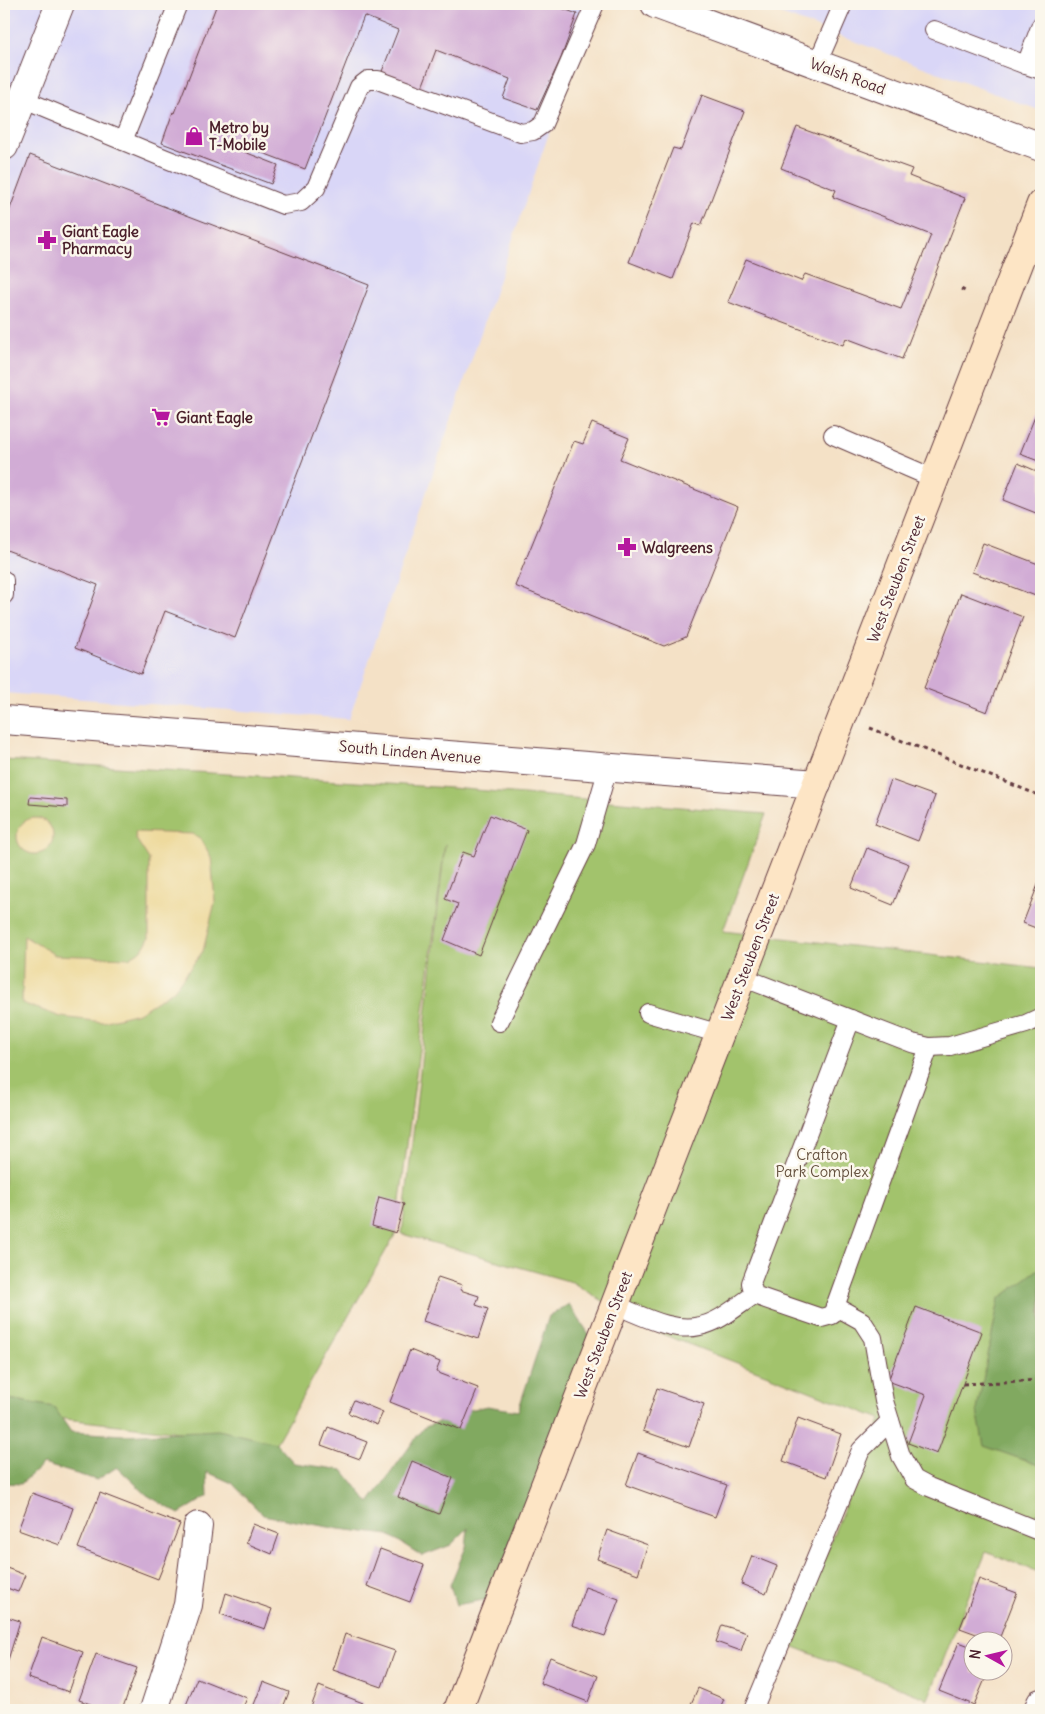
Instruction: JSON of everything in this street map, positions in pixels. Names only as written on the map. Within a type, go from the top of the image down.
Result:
[{"type":"main road","name":"West Steuben Street","points":[[458,1710],[1041,204]]},
{"type":"street","points":[[4,146],[60,4]]},
{"type":"street","name":"Walsh Road","points":[[655,4],[1041,148]]},
{"type":"street","name":"South Linden Avenue","points":[[4,720],[817,784]]},
{"type":"street","points":[[154,1710],[188,1605],[198,1526]]},
{"type":"street","points":[[1038,1710],[1041,1703]]},
{"type":"lane","points":[[123,141],[178,4]]},
{"type":"lane","points":[[22,99],[283,205],[301,202],[316,188],[359,87],[368,80],[378,80],[521,133],[533,131],[543,124],[595,4]]},
{"type":"lane","points":[[817,64],[843,4]]},
{"type":"lane","points":[[934,30],[1034,67],[1041,25]]},
{"type":"lane","points":[[833,435],[934,480]]},
{"type":"lane","points":[[4,580],[4,595]]},
{"type":"lane","points":[[500,1022],[586,844],[608,768]]},
{"type":"lane","points":[[742,977],[912,1043],[929,1047],[950,1046],[1026,1024],[1041,1017]]},
{"type":"lane","points":[[648,1013],[720,1034]]},
{"type":"lane","points":[[754,1295],[751,1283],[851,1020]]},
{"type":"lane","points":[[754,1295],[821,1318],[832,1315],[929,1047]]},
{"type":"lane","points":[[615,1305],[668,1325],[700,1327],[714,1321],[754,1295]]},
{"type":"lane","points":[[835,1306],[862,1322],[873,1338],[884,1401],[901,1456],[914,1479],[1041,1532]]},
{"type":"lane","points":[[753,1710],[861,1450],[890,1421]]},
{"type":"path","points":[[868,728],[1041,796]]},
{"type":"path","points":[[963,1384],[1041,1380]]},
{"type":"shaded area","points":[[4,4],[593,4],[349,719],[4,693]]},
{"type":"shaded area","points":[[754,4],[1041,4],[1041,104],[1039,110]]},
{"type":"green space","name":"Crafton Park Complex","points":[[4,760],[451,788],[766,814],[723,931],[1041,968],[1041,1573],[986,1552],[928,1699],[789,1645],[860,1468],[870,1453],[881,1419],[647,1328],[572,1282],[402,1234],[445,844],[396,1233],[276,1443],[4,1412]]},
{"type":"green space","points":[[1041,1267],[1041,1466],[984,1446],[977,1410],[999,1299]]},
{"type":"green space","points":[[569,1304],[593,1340],[489,1599],[456,1605],[450,1585],[466,1547],[468,1528],[451,1545],[422,1556],[389,1535],[339,1529],[263,1515],[232,1483],[207,1472],[208,1496],[179,1514],[147,1495],[117,1467],[97,1480],[43,1464],[21,1484],[4,1483],[4,1398],[54,1407],[71,1432],[124,1435],[218,1430],[276,1443],[294,1463],[343,1470],[369,1503],[423,1428],[469,1410],[487,1406],[518,1411],[549,1316]]},
{"type":"sand","points":[[35,818],[42,819],[48,823],[52,829],[52,843],[48,849],[42,853],[35,854],[28,853],[22,849],[18,843],[17,836],[18,829],[22,823],[28,819]]},
{"type":"sand","points":[[135,832],[193,834],[201,839],[211,857],[215,902],[203,951],[173,991],[138,1013],[103,1022],[61,1017],[22,1003],[24,936],[55,955],[129,958],[142,950],[149,938],[149,859],[136,839]]},
{"type":"building","points":[[217,4],[551,4],[577,14],[561,58],[537,110],[503,98],[510,79],[436,50],[421,90],[381,74],[398,30],[364,16],[305,169],[234,142],[232,147],[278,165],[271,184],[162,143]]},
{"type":"building","points":[[702,95],[745,111],[701,226],[694,223],[673,279],[629,262],[673,148],[681,150]]},
{"type":"building","points":[[797,127],[912,169],[909,176],[965,198],[902,359],[846,338],[843,345],[728,302],[746,259],[801,281],[805,274],[901,309],[931,235],[833,197],[836,190],[781,168]]},
{"type":"building","name":"Giant Eagle","points":[[30,155],[369,285],[235,638],[165,611],[141,674],[75,648],[98,585],[4,549],[4,225]]},
{"type":"building","points":[[1038,409],[1041,410],[1041,462],[1020,454]]},
{"type":"building","name":"Walgreens","points":[[592,423],[629,438],[620,459],[738,507],[686,637],[664,646],[515,586],[574,441],[583,444]]},
{"type":"building","points":[[1018,463],[1041,473],[1041,515],[1003,500]]},
{"type":"building","points":[[983,543],[1041,565],[1041,598],[972,572]]},
{"type":"building","points":[[961,593],[1023,617],[987,712],[924,688]]},
{"type":"building","points":[[891,780],[935,796],[918,841],[875,824]]},
{"type":"building","points":[[30,797],[67,800],[67,807],[29,804]]},
{"type":"building","points":[[490,815],[527,830],[479,955],[444,940],[458,904],[445,899],[463,852],[474,856]]},
{"type":"building","points":[[867,848],[909,864],[893,905],[851,888]]},
{"type":"building","points":[[1041,877],[1041,930],[1023,923]]},
{"type":"building","points":[[379,1197],[404,1204],[396,1233],[372,1226]]},
{"type":"building","points":[[438,1277],[462,1285],[460,1290],[479,1296],[476,1305],[488,1309],[478,1339],[423,1321]]},
{"type":"building","points":[[916,1307],[982,1332],[937,1454],[908,1443],[926,1395],[888,1381]]},
{"type":"building","points":[[410,1350],[440,1362],[436,1372],[478,1388],[461,1430],[390,1402]]},
{"type":"building","points":[[657,1388],[704,1404],[689,1447],[643,1431]]},
{"type":"building","points":[[354,1400],[383,1412],[377,1425],[348,1413]]},
{"type":"building","points":[[798,1418],[841,1434],[826,1477],[783,1461]]},
{"type":"building","points":[[328,1427],[367,1442],[360,1459],[321,1445]]},
{"type":"building","points":[[638,1453],[727,1485],[715,1517],[626,1485]]},
{"type":"building","points":[[412,1461],[453,1478],[439,1514],[398,1497]]},
{"type":"building","points":[[32,1493],[73,1508],[60,1545],[18,1530]]},
{"type":"building","points":[[100,1493],[180,1524],[158,1579],[78,1548]]},
{"type":"building","points":[[253,1524],[279,1534],[272,1554],[246,1543]]},
{"type":"building","points":[[607,1530],[648,1545],[638,1574],[597,1559]]},
{"type":"building","points":[[380,1549],[424,1565],[410,1602],[367,1586]]},
{"type":"building","points":[[752,1556],[777,1566],[766,1594],[741,1584]]},
{"type":"building","points":[[4,1567],[25,1575],[18,1592],[4,1587]]},
{"type":"building","points":[[979,1579],[1017,1593],[1002,1632],[971,1632],[960,1628]]},
{"type":"building","points":[[585,1587],[619,1599],[605,1636],[572,1625]]},
{"type":"building","points":[[226,1593],[272,1609],[265,1629],[220,1614]]},
{"type":"building","points":[[4,1616],[20,1621],[4,1673]]},
{"type":"building","points":[[722,1625],[747,1633],[741,1651],[716,1642]]},
{"type":"building","points":[[345,1634],[395,1651],[382,1687],[333,1670]]},
{"type":"building","points":[[42,1637],[83,1652],[69,1692],[28,1678]]},
{"type":"building","points":[[959,1642],[962,1643],[962,1682],[984,1682],[974,1705],[939,1691]]},
{"type":"building","points":[[96,1654],[137,1668],[122,1710],[107,1710],[79,1700]]},
{"type":"building","points":[[550,1657],[598,1676],[588,1702],[540,1683]]},
{"type":"building","points":[[197,1678],[247,1698],[242,1710],[184,1710]]},
{"type":"building","points":[[263,1682],[289,1692],[282,1710],[261,1710],[253,1707]]},
{"type":"building","points":[[319,1686],[363,1703],[360,1710],[310,1710]]},
{"type":"building","points":[[698,1688],[724,1699],[719,1710],[706,1710],[691,1704]]},
{"type":"place","name":"Metro by T-Mobile","points":[[194,136]]},
{"type":"place","name":"Giant Eagle Pharmacy","points":[[47,240]]},
{"type":"place","name":"Giant Eagle","points":[[161,417]]},
{"type":"place","name":"Walgreens","points":[[627,547]]}]
